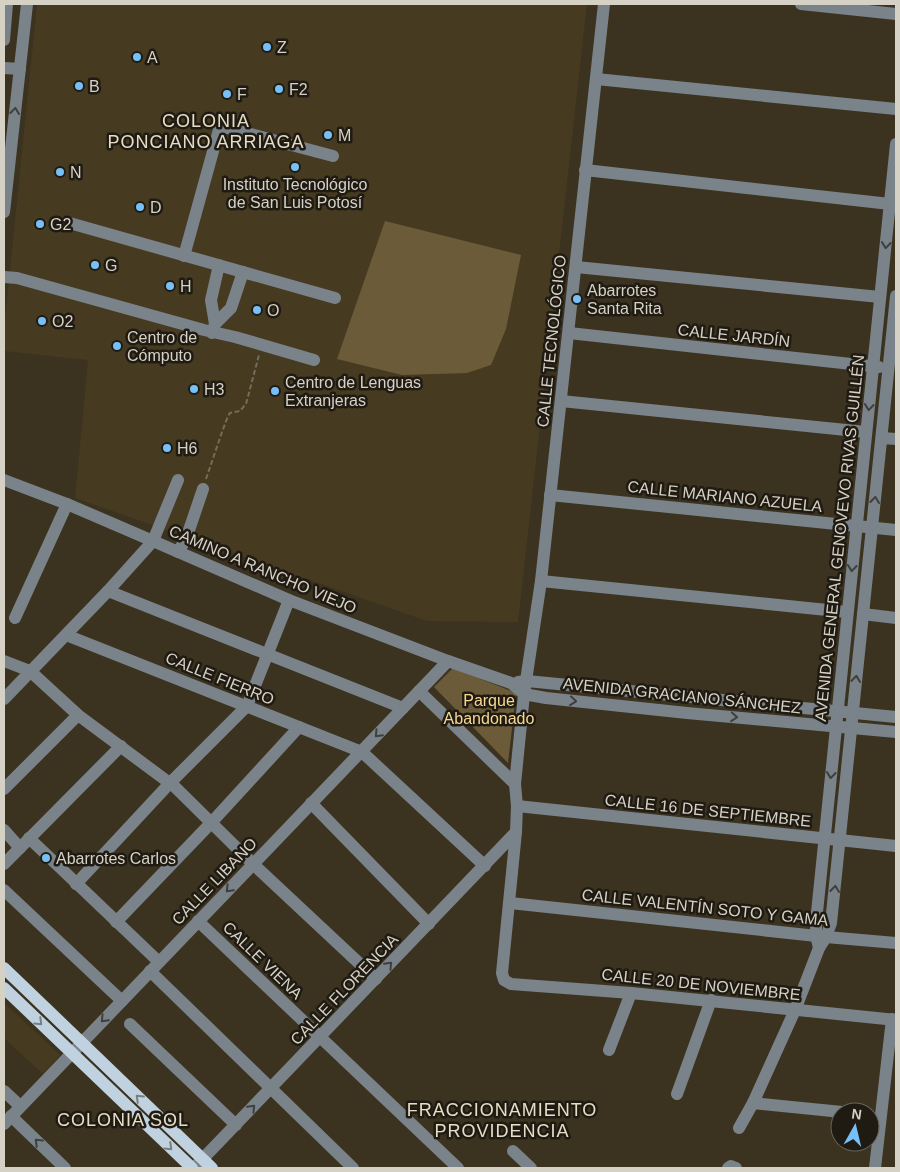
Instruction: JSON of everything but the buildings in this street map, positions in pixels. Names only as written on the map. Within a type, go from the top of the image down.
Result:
[{"type":"main road","points":[[4,968],[81,1043],[200,1166]]},
{"type":"main road","points":[[4,988],[72,1053],[200,1166]]},
{"type":"street","points":[[4,40],[7,4]]},
{"type":"street","points":[[4,212],[8,129],[20,69],[27,4]]},
{"type":"street","name":"CALLE TECNOLÓGICO","points":[[504,980],[502,973],[516,832],[517,806],[515,784],[524,694],[541,581],[604,4]]},
{"type":"street","points":[[801,4],[896,14]]},
{"type":"street","points":[[4,68],[20,69]]},
{"type":"street","points":[[596,79],[896,109]]},
{"type":"street","points":[[184,256],[220,126],[333,156]]},
{"type":"street","name":"AVENIDA GENERAL GENOVEVO RIVAS GUILLÉN","points":[[821,940],[816,922],[896,144]]},
{"type":"street","points":[[585,170],[890,204]]},
{"type":"street","points":[[66,222],[335,298]]},
{"type":"street","points":[[213,328],[211,300],[219,266]]},
{"type":"street","points":[[576,266],[880,297]]},
{"type":"street","points":[[213,328],[231,308],[243,272]]},
{"type":"street","points":[[4,278],[17,278],[213,328],[235,337],[314,360]]},
{"type":"street","name":"AVENIDA GENERAL GENOVEVO RIVAS GUILLÉN","points":[[821,940],[831,923],[872,528],[892,369],[896,297]]},
{"type":"street","name":"CALLE JARDÍN","points":[[569,333],[892,369]]},
{"type":"street","points":[[561,401],[866,432]]},
{"type":"street","points":[[882,438],[896,439]]},
{"type":"street","name":"CAMINO A RANCHO VIEJO","points":[[4,480],[153,540],[289,600],[511,683],[524,694]]},
{"type":"street","points":[[4,699],[108,591],[153,540],[178,480]]},
{"type":"street","points":[[178,552],[186,539],[203,489]]},
{"type":"street","name":"CALLE MARIANO AZUELA","points":[[550,495],[896,530]]},
{"type":"street","points":[[15,618],[67,504]]},
{"type":"street","points":[[541,581],[848,612]]},
{"type":"street","points":[[108,591],[402,708]]},
{"type":"street","points":[[76,884],[170,783],[247,706],[289,600]]},
{"type":"street","points":[[863,614],[896,618]]},
{"type":"street","name":"CALLE FIERRO","points":[[66,635],[362,752]]},
{"type":"street","points":[[4,661],[30,671],[78,715],[170,783],[376,979]]},
{"type":"street","name":"CALLE LIBANO","points":[[7,1120],[448,661]]},
{"type":"street","name":"CAMINO A RANCHO VIEJO","points":[[511,683],[526,681]]},
{"type":"street","name":"AVENIDA GRACIANO SÁNCHEZ","points":[[526,681],[896,717]]},
{"type":"street","points":[[419,691],[515,784]]},
{"type":"street","name":"AVENIDA GRACIANO SÁNCHEZ","points":[[524,694],[687,713],[896,732]]},
{"type":"street","points":[[687,713],[688,697]]},
{"type":"street","points":[[4,789],[78,715]]},
{"type":"street","points":[[116,922],[211,823],[299,727]]},
{"type":"street","points":[[4,864],[121,746]]},
{"type":"street","points":[[362,752],[485,866]]},
{"type":"street","points":[[312,803],[429,924]]},
{"type":"street","name":"CALLE 16 DE SEPTIEMBRE","points":[[517,806],[896,846]]},
{"type":"street","points":[[4,830],[20,848]]},
{"type":"street","name":"CALLE FLORENCIA","points":[[200,1166],[271,1088],[516,832]]},
{"type":"street","points":[[29,838],[116,922],[154,967],[271,1088],[353,1168]]},
{"type":"street","points":[[4,890],[122,1001]]},
{"type":"street","name":"CALLE VALENTÍN SOTO Y GAMA","points":[[510,903],[821,940],[896,943]]},
{"type":"street","name":"CALLE VIENA","points":[[198,921],[456,1168]]},
{"type":"street","points":[[739,1128],[753,1103],[795,1010],[821,940]]},
{"type":"street","name":"CALLE 20 DE NOVIEMBRE","points":[[504,980],[511,984],[711,1000],[894,1019]]},
{"type":"street","points":[[609,1050],[631,993]]},
{"type":"street","points":[[677,1094],[711,1000]]},
{"type":"street","points":[[878,1102],[894,1019]]},
{"type":"street","points":[[130,1024],[236,1125]]},
{"type":"street","points":[[4,1092],[20,1106]]},
{"type":"street","points":[[753,1103],[830,1111]]},
{"type":"street","points":[[7,1120],[65,1168]]},
{"type":"street","points":[[513,1151],[531,1168]]},
{"type":"street","points":[[875,1152],[875,1168]]},
{"type":"street","points":[[728,1168],[731,1166],[736,1168]]},
{"type":"path","points":[[203,489],[228,416],[230,413],[240,411],[246,404],[261,344]]},
{"type":"shaded area","name":"Instituto Tecnológico de San Luis Potosí","points":[[37,4],[587,4],[518,622],[427,621],[75,498],[88,360],[4,351],[4,329]]},
{"type":"shaded area","points":[[4,1003],[60,1055],[43,1074],[4,1038]]},
{"type":"green space","points":[[385,221],[521,255],[506,329],[491,365],[467,373],[402,375],[337,359]]},
{"type":"green space","name":"Parque Abandonado","points":[[453,668],[516,693],[508,763],[434,687]]},
{"type":"place","name":"Z","points":[[267,47]]},
{"type":"place","name":"A","points":[[137,57]]},
{"type":"place","name":"B","points":[[79,86]]},
{"type":"place","name":"F2","points":[[279,89]]},
{"type":"place","name":"F","points":[[227,94]]},
{"type":"place","name":"M","points":[[328,135]]},
{"type":"place","name":"Instituto Tecnológico de San Luis Potosí","points":[[295,167]]},
{"type":"place","name":"N","points":[[60,172]]},
{"type":"place","name":"D","points":[[140,207]]},
{"type":"place","name":"G2","points":[[40,224]]},
{"type":"place","name":"G","points":[[95,265]]},
{"type":"place","name":"H","points":[[170,286]]},
{"type":"place","name":"Abarrotes Santa Rita","points":[[577,299]]},
{"type":"place","name":"O","points":[[257,310]]},
{"type":"place","name":"O2","points":[[42,321]]},
{"type":"place","name":"Centro de Cómputo","points":[[117,346]]},
{"type":"place","name":"H3","points":[[194,389]]},
{"type":"place","name":"Centro de Lenguas Extranjeras","points":[[275,391]]},
{"type":"place","name":"H6","points":[[167,448]]},
{"type":"place","name":"Abarrotes Carlos","points":[[46,858]]},
{"type":"district","name":"COLONIA PONCIANO ARRIAGA","points":[[206,131]]},
{"type":"district","name":"COLONIA SOL","points":[[123,1120]]},
{"type":"district","name":"FRACCIONAMIENTO PROVIDENCIA","points":[[502,1120]]}]
